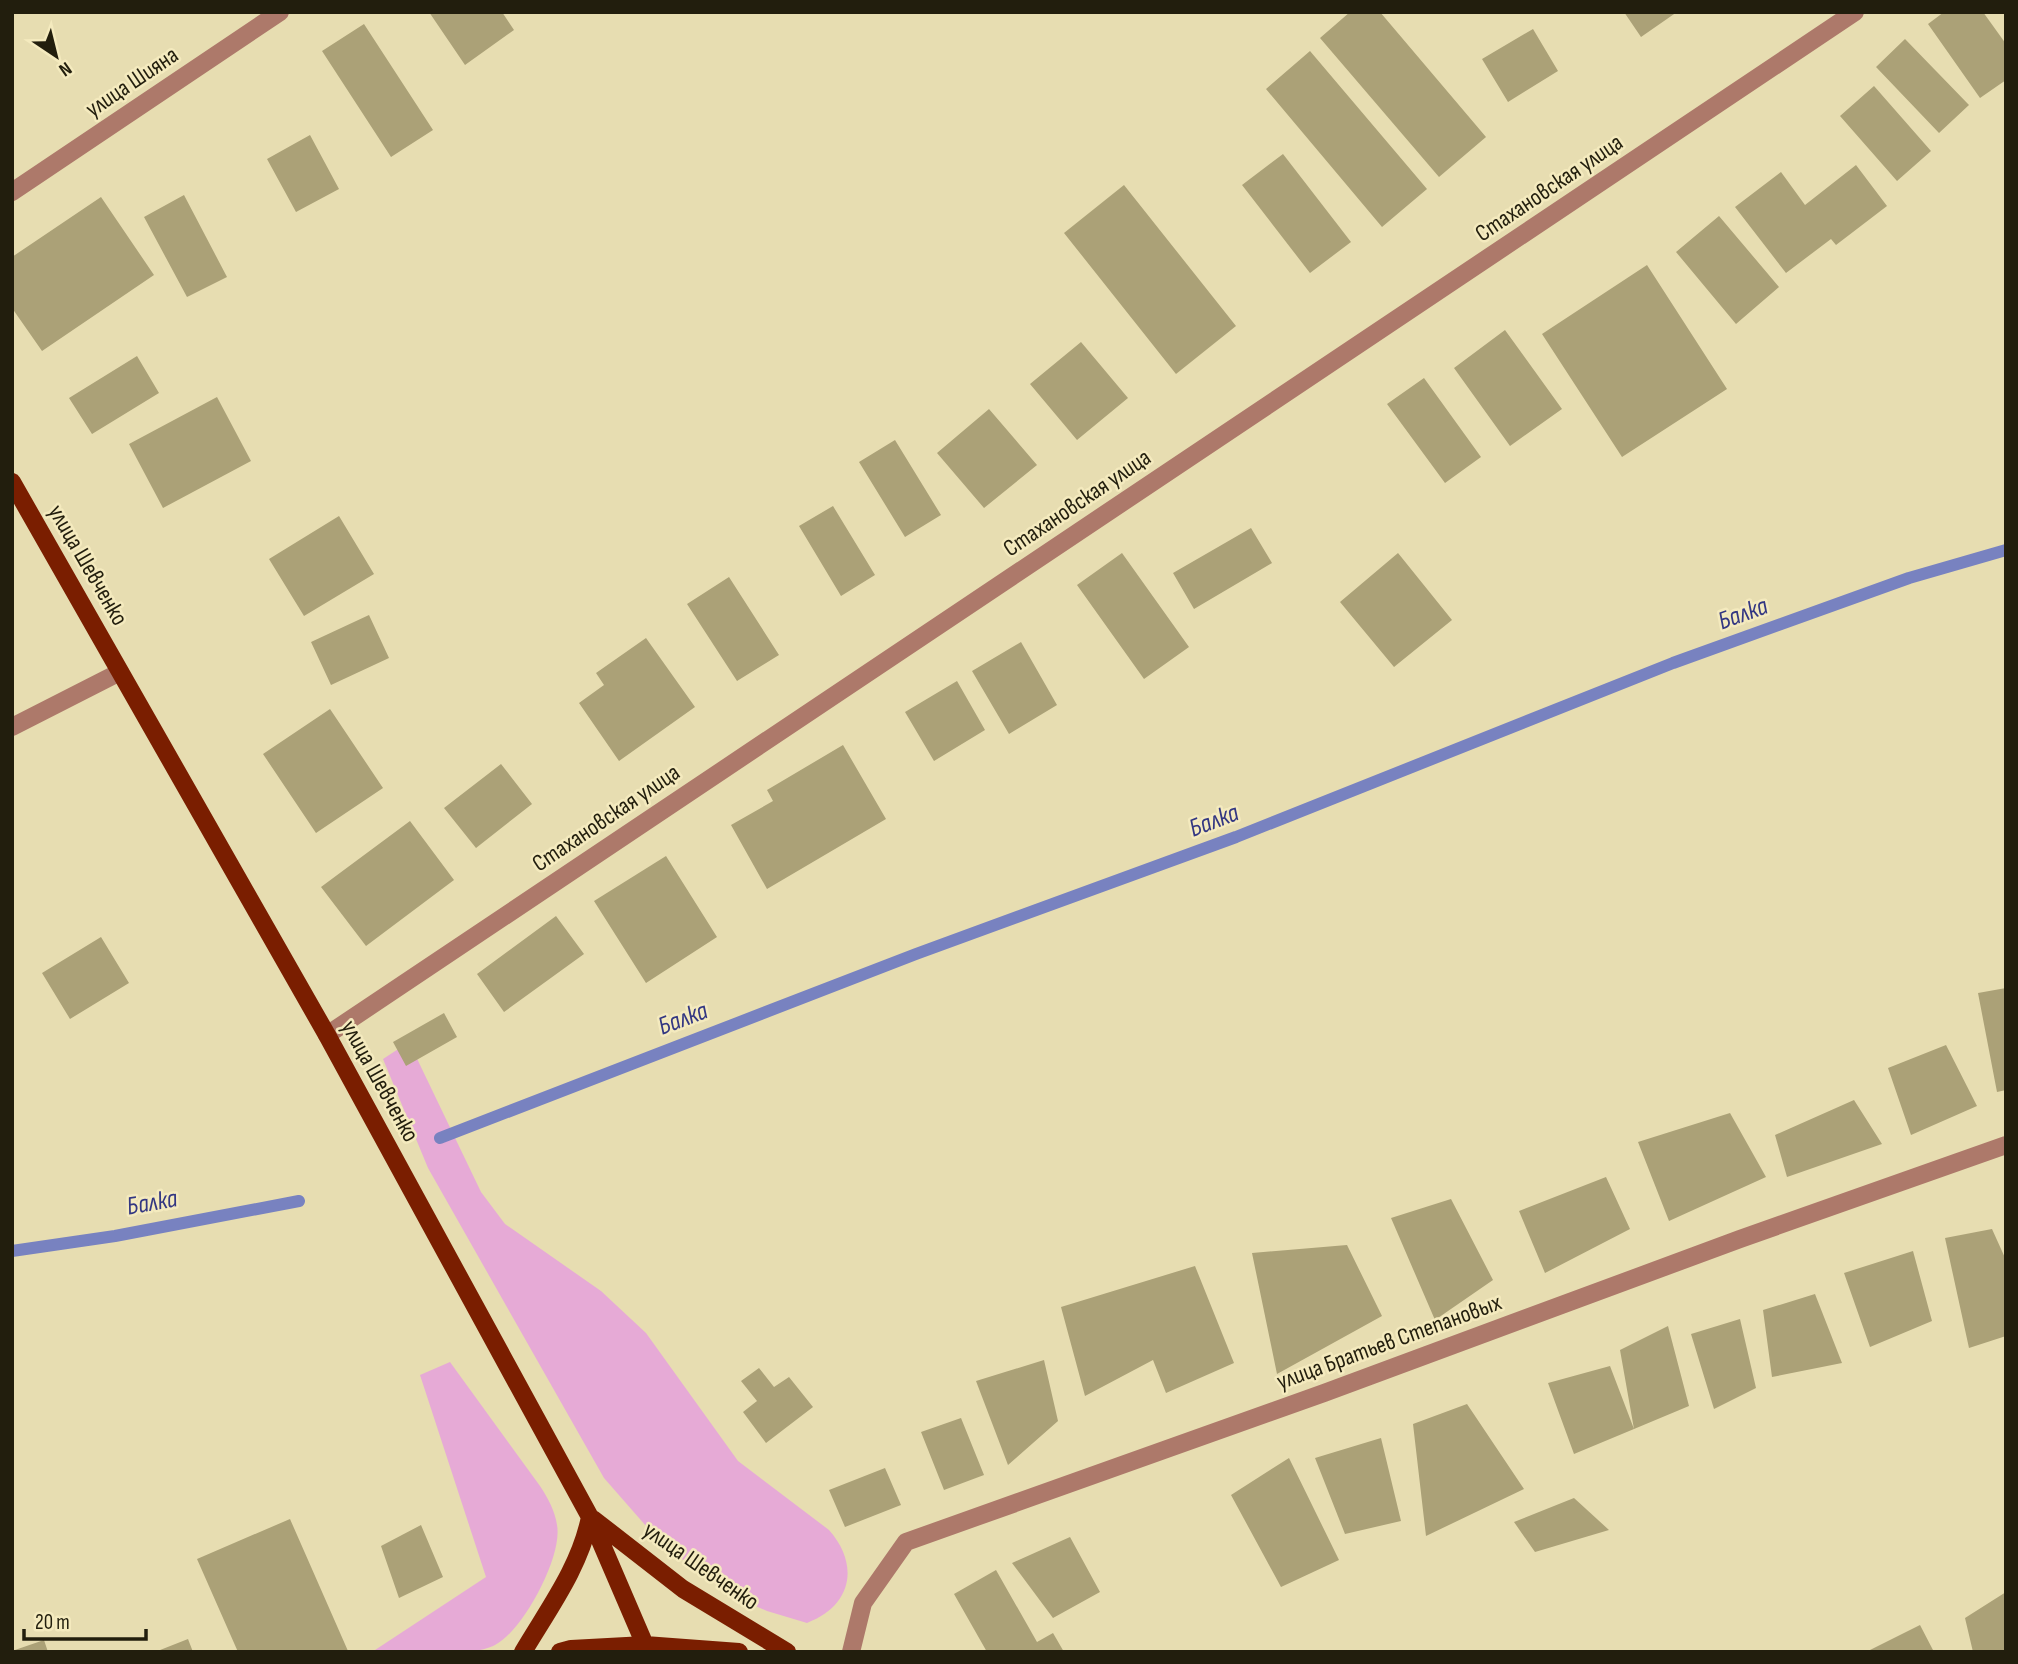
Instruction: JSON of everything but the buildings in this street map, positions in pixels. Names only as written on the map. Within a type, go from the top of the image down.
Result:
[{"type":"main road","name":"улица Шевченко","points":[[12,482],[327,1035],[590,1517],[645,1645]]},
{"type":"main road","name":"улица Шевченко","points":[[590,1517],[682,1589],[787,1652]]},
{"type":"main road","points":[[523,1652],[569,1576],[582,1549],[590,1517]]},
{"type":"main road","points":[[559,1652],[571,1648],[645,1645],[739,1652]]},
{"type":"street","name":"улица Шияна","points":[[12,192],[280,12]]},
{"type":"street","name":"Стахановская улица","points":[[327,1035],[1855,12]]},
{"type":"street","points":[[12,727],[120,672]]},
{"type":"street","name":"улица Братьев Степановых","points":[[851,1652],[863,1603],[906,1542],[2006,1145]]},
{"type":"shaded area","points":[[409,1042],[481,1192],[505,1224],[601,1291],[646,1333],[738,1461],[829,1530],[839,1543],[848,1570],[846,1583],[834,1606],[822,1616],[807,1623],[767,1611],[737,1598],[660,1542],[604,1478],[428,1168],[383,1059]]},
{"type":"shaded area","points":[[450,1362],[548,1500],[557,1525],[554,1555],[529,1609],[506,1637],[495,1645],[470,1652],[453,1653],[372,1652],[486,1577],[420,1375]]},
{"type":"waterway","name":"Балка","points":[[440,1138],[916,954],[1236,837],[1673,663],[1909,578],[2006,550]]},
{"type":"waterway","name":"Балка","points":[[12,1251],[115,1236],[299,1201]]}]
